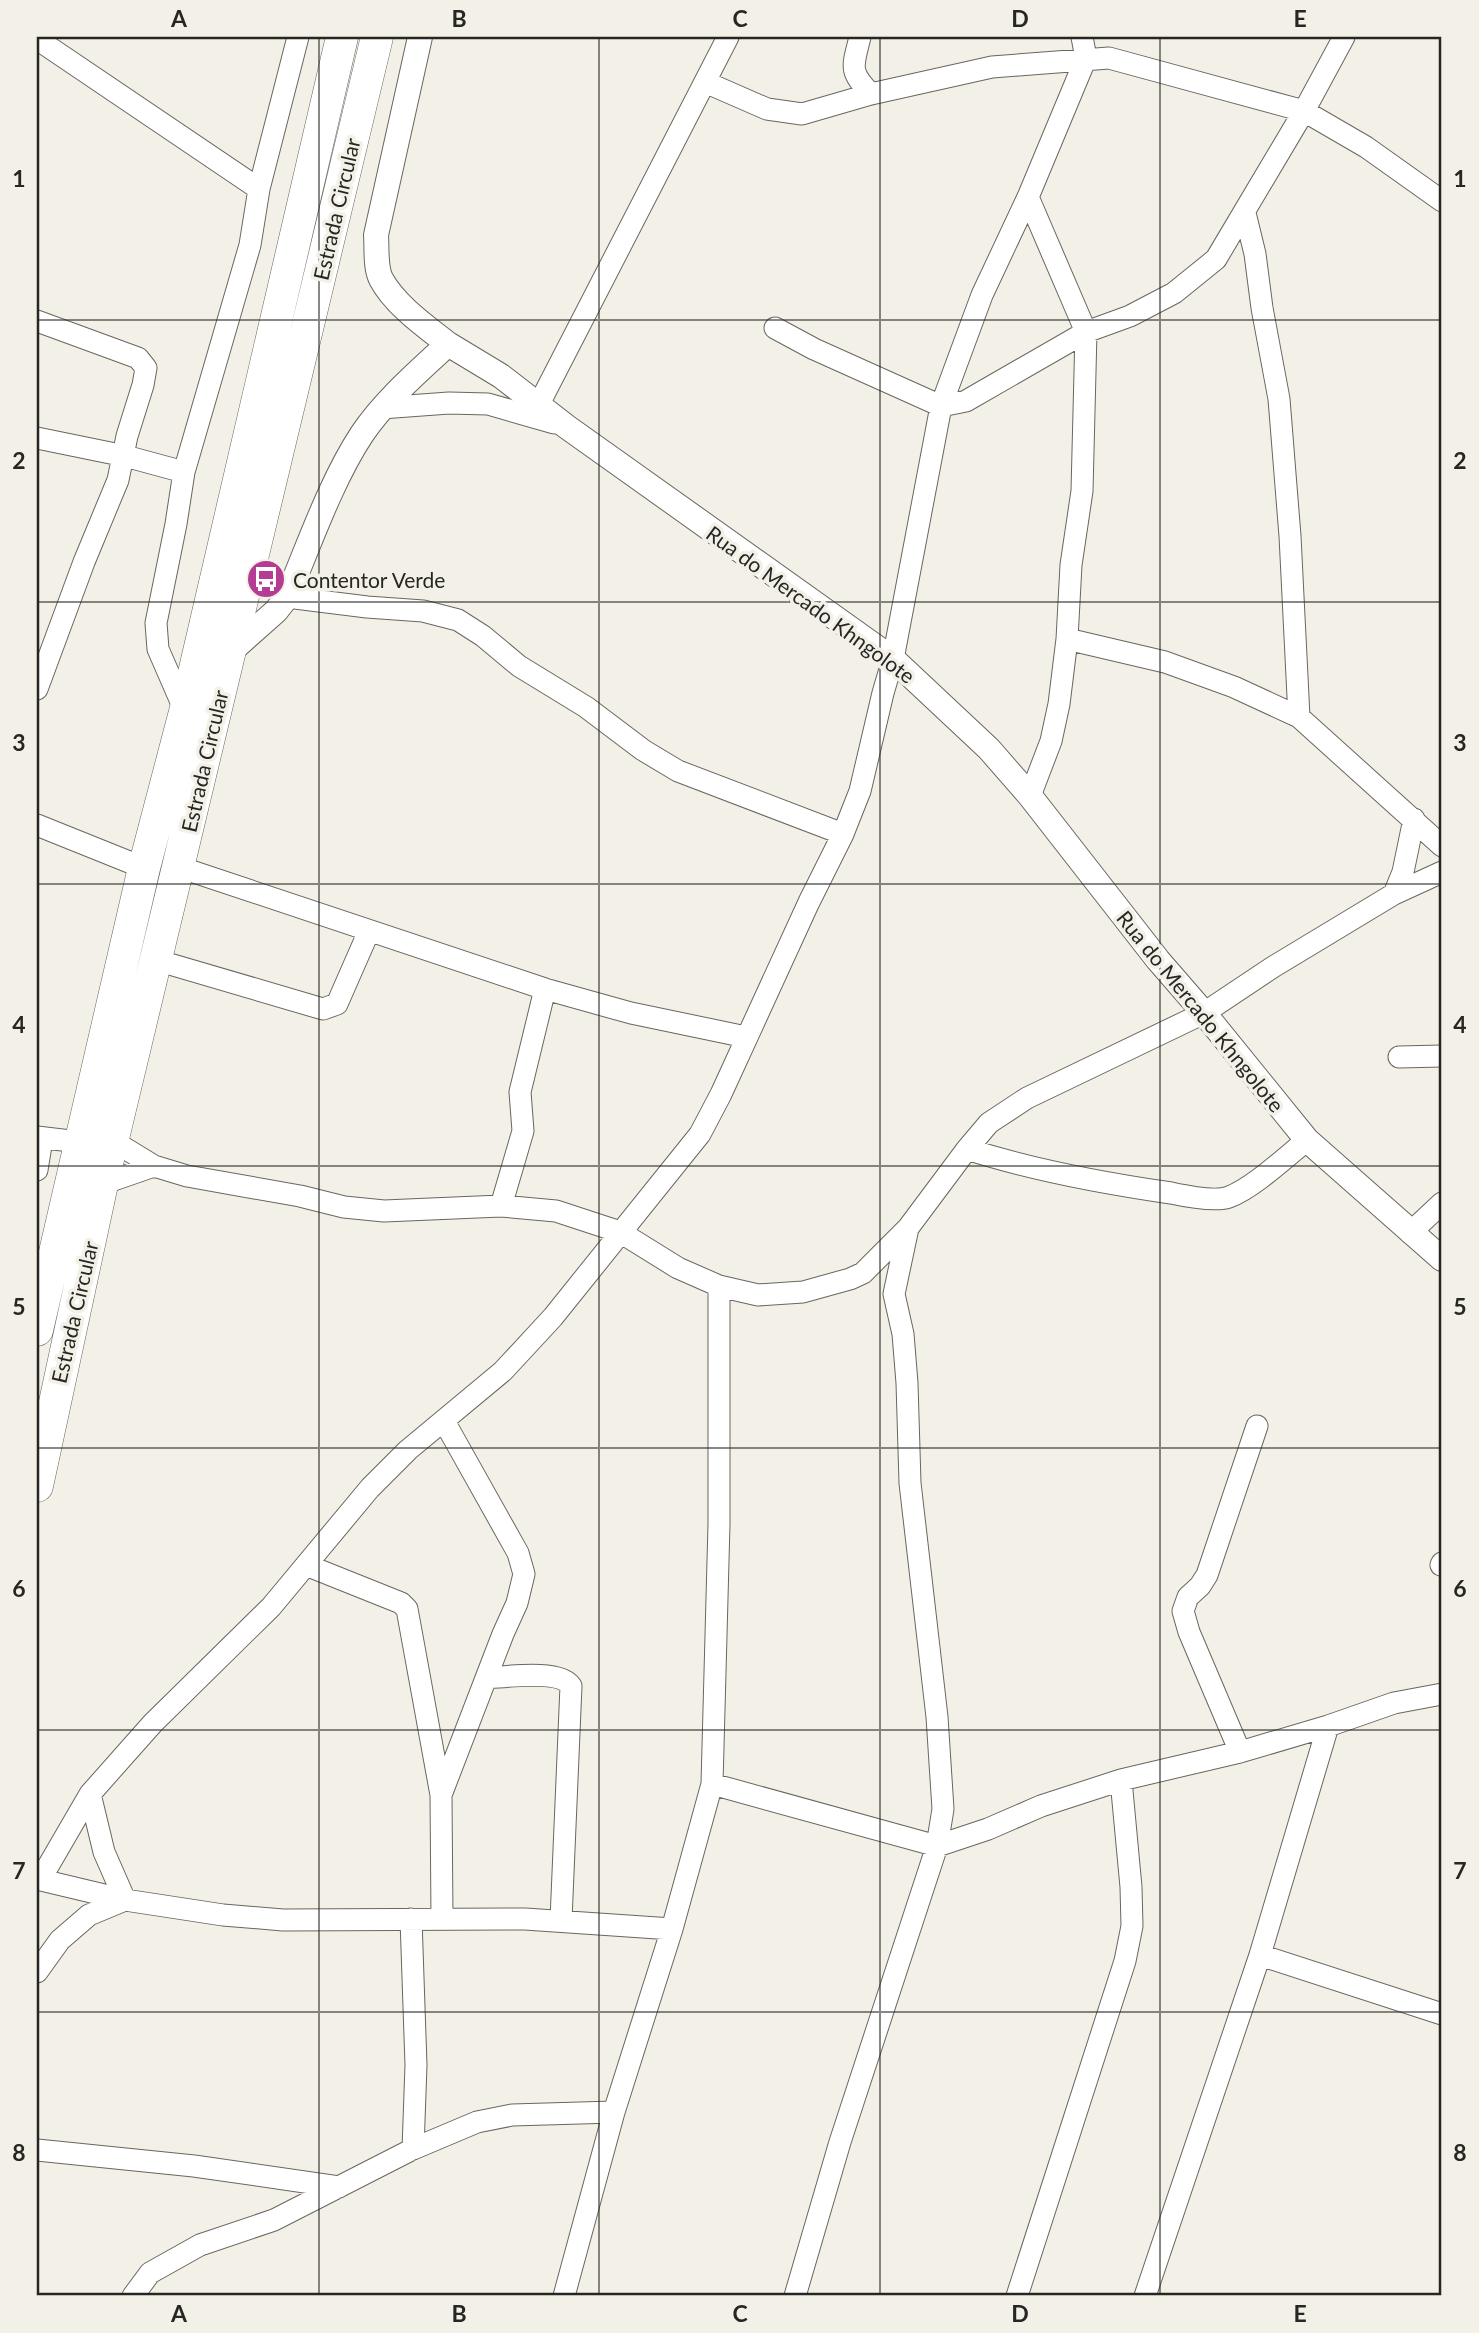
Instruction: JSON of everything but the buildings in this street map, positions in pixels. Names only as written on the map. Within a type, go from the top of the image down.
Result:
[{"type":"main road","name":"Estrada Circular","points":[[37,1330],[79,1142],[144,868],[185,712],[342,37]]},
{"type":"main road","name":"Estrada Circular","points":[[37,1486],[102,1184],[377,37]]},
{"type":"street","points":[[185,712],[158,649],[156,623],[184,472],[250,245],[258,188],[298,37]]},
{"type":"street","name":"Rua do Mercado Khngolote","points":[[420,37],[376,235],[380,277],[392,294],[448,344],[501,376],[567,427],[893,659],[989,749],[1030,796],[1157,960],[1204,1013],[1307,1140],[1442,1259]]},
{"type":"street","points":[[539,404],[729,37]]},
{"type":"street","points":[[860,37],[853,71],[858,81],[871,94]]},
{"type":"street","points":[[672,1929],[561,1920],[283,1920],[223,1915],[125,1900],[38,1880],[90,1794],[153,1723],[271,1607],[370,1488],[408,1450],[503,1371],[553,1317],[700,1134],[843,834],[860,791],[893,659],[941,406],[982,295],[1028,197],[1086,58],[1082,37]]},
{"type":"street","points":[[775,328],[814,349],[941,406],[965,401],[1086,332],[1130,316],[1174,293],[1216,259],[1304,111],[1344,37]]},
{"type":"street","points":[[37,39],[258,188]]},
{"type":"street","points":[[705,82],[767,109],[802,114],[871,94],[992,67],[1109,58],[1304,111],[1366,147],[1442,201]]},
{"type":"street","points":[[1028,197],[1086,332],[1082,491],[1071,565],[1067,639],[1059,704],[1051,741],[1030,796]]},
{"type":"street","points":[[1245,213],[1255,254],[1279,399],[1299,717]]},
{"type":"street","points":[[37,321],[138,358],[146,368],[144,385],[127,436],[118,480],[37,689]]},
{"type":"street","points":[[231,651],[276,611],[287,597],[340,475],[361,435],[381,408],[448,344]]},
{"type":"street","points":[[381,408],[449,403],[488,404],[567,427]]},
{"type":"street","points":[[37,438],[125,456],[184,472]]},
{"type":"street","points":[[287,597],[423,611],[458,620],[483,636],[519,666],[586,706],[643,750],[678,771],[843,834]]},
{"type":"street","points":[[1067,639],[1165,662],[1234,687],[1299,717],[1442,846]]},
{"type":"street","points":[[1394,894],[1404,872],[1414,819]]},
{"type":"street","points":[[37,825],[144,868]]},
{"type":"street","points":[[179,867],[545,989],[631,1013],[746,1037]]},
{"type":"street","points":[[113,1141],[154,1166],[214,1183],[300,1196],[344,1207],[384,1211],[500,1206],[556,1211],[620,1232],[678,1268],[719,1286],[758,1295],[803,1292],[863,1273],[908,1228],[989,1123],[1027,1098],[1204,1013],[1273,967],[1394,894],[1442,872]]},
{"type":"street","points":[[156,960],[323,1009],[337,1004],[369,931]]},
{"type":"street","points":[[500,1206],[523,1131],[520,1092],[545,989]]},
{"type":"street","points":[[1399,1057],[1442,1056]]},
{"type":"street","points":[[37,1170],[39,1138],[79,1142]]},
{"type":"street","points":[[967,1149],[997,1159],[1138,1188],[1192,1197],[1227,1198],[1246,1187],[1307,1140]]},
{"type":"street","points":[[102,1184],[154,1166]]},
{"type":"street","points":[[1410,1233],[1442,1203]]},
{"type":"street","points":[[795,2296],[840,2142],[937,1846],[943,1809],[937,1717],[910,1483],[908,1383],[903,1334],[894,1294],[908,1228]]},
{"type":"street","points":[[863,1273],[894,1294]]},
{"type":"street","points":[[564,2296],[614,2112],[672,1929],[712,1784],[719,1524],[719,1286]]},
{"type":"street","points":[[441,1795],[517,1603],[524,1574],[518,1553],[444,1420]]},
{"type":"street","points":[[1240,1752],[1189,1632],[1183,1611],[1188,1597],[1207,1575],[1257,1426]]},
{"type":"street","points":[[306,1565],[401,1603],[407,1609],[441,1795],[442,1919]]},
{"type":"street","points":[[486,1678],[555,1676],[567,1680],[571,1686],[561,1920]]},
{"type":"street","points":[[712,1784],[937,1846],[988,1829],[1041,1806],[1121,1780],[1240,1752],[1394,1703],[1442,1694]]},
{"type":"street","points":[[1145,2296],[1260,1955],[1328,1726]]},
{"type":"street","points":[[1017,2296],[1125,1961],[1132,1926],[1121,1780]]},
{"type":"street","points":[[90,1794],[104,1852],[125,1900]]},
{"type":"street","points":[[37,1972],[60,1940],[89,1915],[125,1900]]},
{"type":"street","points":[[411,1919],[416,2065],[413,2149]]},
{"type":"street","points":[[1260,1955],[1442,2014]]},
{"type":"street","points":[[133,2296],[150,2273],[200,2245],[274,2220],[413,2149],[477,2122],[512,2115],[614,2112]]},
{"type":"street","points":[[37,2150],[194,2166],[339,2187]]},
{"type":"place","name":"Contentor Verde","points":[[266,579]]}]
